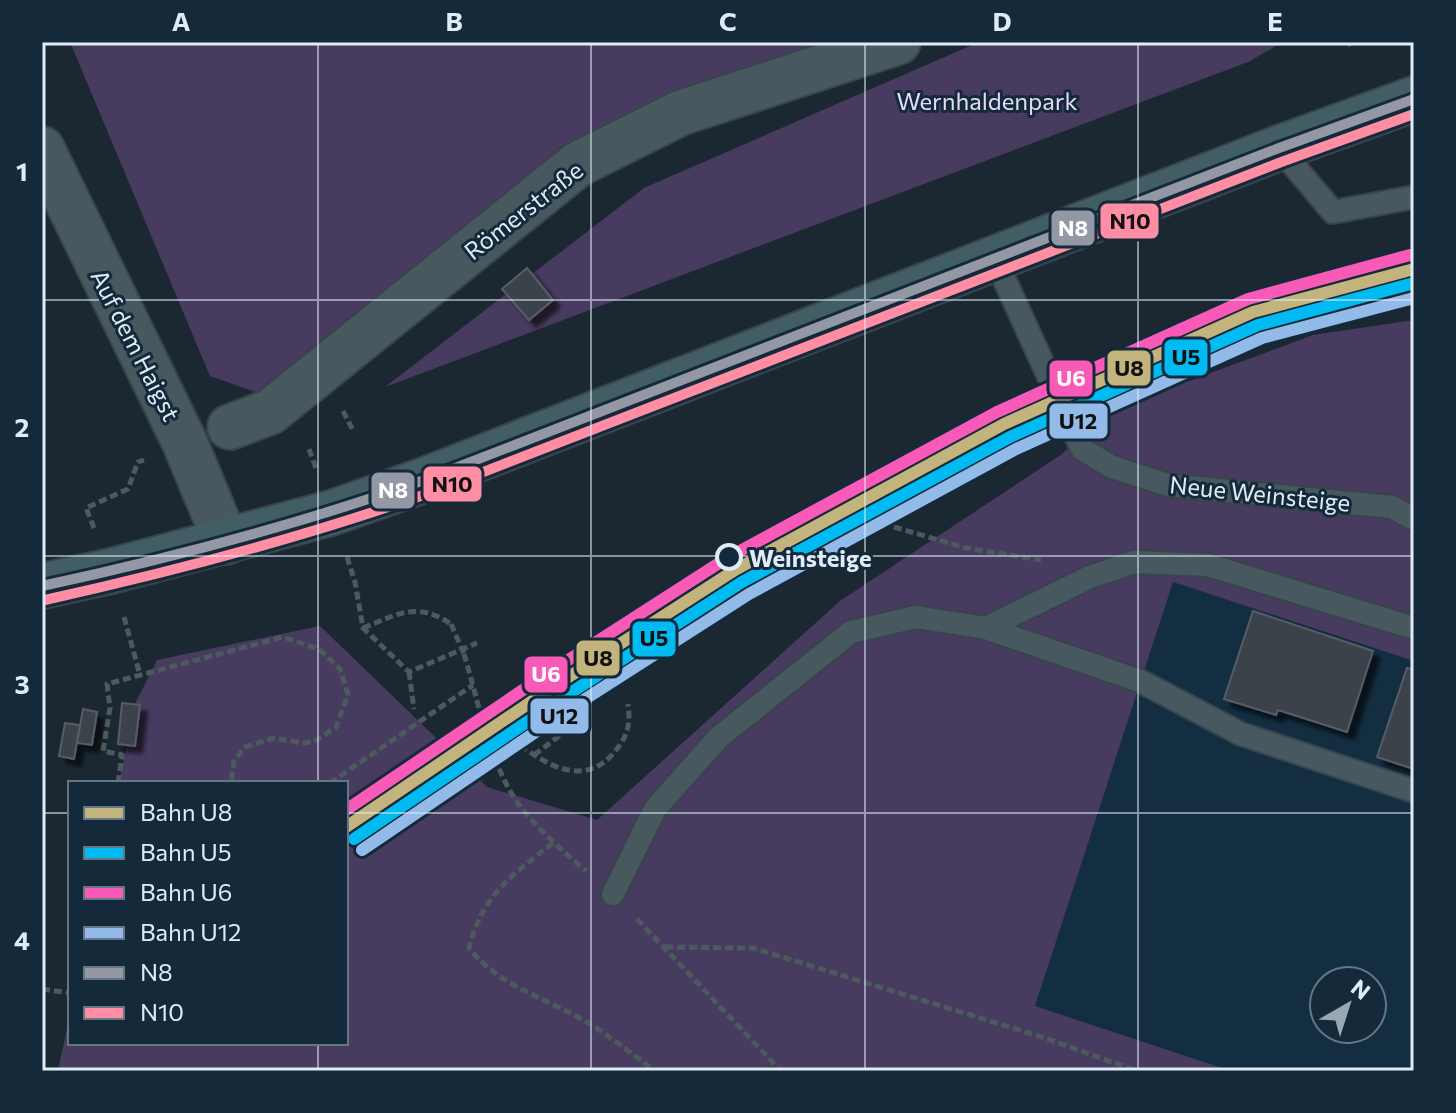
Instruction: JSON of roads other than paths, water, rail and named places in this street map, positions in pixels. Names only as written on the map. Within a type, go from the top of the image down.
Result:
[{"type":"main road","points":[[42,586],[226,542],[331,513],[427,479],[994,257],[1414,99]]},
{"type":"street","name":"Römerstraße","points":[[230,427],[270,412],[578,164],[680,113],[898,42]]},
{"type":"street","name":"Auf dem Haigst","points":[[42,149],[185,443],[226,542]]},
{"type":"lane","points":[[1279,148],[1333,212],[1414,197]]},
{"type":"lane","name":"Neue Weinsteige","points":[[994,257],[1082,449],[1112,467],[1168,485],[1392,507],[1414,519]]},
{"type":"lane","points":[[986,628],[1090,577],[1134,562],[1208,565],[1414,628]]},
{"type":"lane","points":[[613,894],[655,809],[718,738],[851,632],[916,617],[986,628],[1140,681],[1241,734],[1414,791]]},
{"type":"rail line","name":"U6","points":[[348,809],[545,675],[727,558],[997,412],[1248,299],[1410,255]]},
{"type":"rail line","name":"U8","points":[[348,826],[553,687],[735,570],[1004,424],[1253,312],[1414,269]]},
{"type":"rail line","name":"U5","points":[[354,839],[561,699],[742,582],[1010,437],[1258,325],[1414,283]]},
{"type":"rail line","name":"U12","points":[[362,850],[568,710],[749,594],[1016,449],[1262,338],[1414,298]]},
{"type":"place","name":"Weinsteige","points":[[729,557]]},
{"type":"park label","name":"Wernhaldenpark","points":[[987,100]]}]
